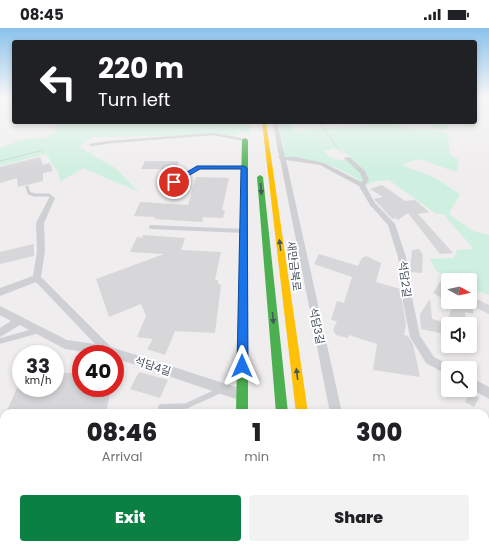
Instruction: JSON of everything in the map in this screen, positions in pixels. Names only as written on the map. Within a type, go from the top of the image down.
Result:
[{"type":"main road","points":[[256,124],[258,146]]},
{"type":"main road","name":"새만금북로","points":[[264,124],[301,409]]},
{"type":"main road","points":[[242,409],[245,140]]},
{"type":"main road","points":[[260,169],[282,409]]},
{"type":"street","name":"석담3길","points":[[275,124],[335,409]]},
{"type":"street","points":[[282,158],[297,159],[322,164],[362,185]]},
{"type":"street","name":"석담2길","points":[[347,158],[365,175],[366,180],[362,185],[372,204],[391,224],[402,257],[408,302],[415,337],[430,360],[441,366]]},
{"type":"street","points":[[37,278],[41,251],[40,223],[52,198]]},
{"type":"street","points":[[0,292],[37,278]]},
{"type":"street","points":[[37,278],[102,345]]},
{"type":"street","name":"석담4길","points":[[0,310],[36,330],[65,344],[72,345]]},
{"type":"street","points":[[0,332],[20,320]]},
{"type":"street","name":"석담4길","points":[[124,356],[242,396]]},
{"type":"street","points":[[477,386],[489,393]]},
{"type":"lane","points":[[92,145],[110,142],[213,134],[245,140]]},
{"type":"lane","points":[[161,189],[199,168],[244,168]]},
{"type":"lane","points":[[27,187],[30,193],[34,195],[49,195],[52,198]]},
{"type":"lane","points":[[151,227],[243,231]]},
{"type":"lane","points":[[0,342],[36,330]]},
{"type":"lane","points":[[161,407],[186,406],[222,389]]},
{"type":"path","points":[[321,124],[331,137],[335,146],[347,158]]},
{"type":"path","points":[[0,161],[44,150]]},
{"type":"green space","points":[[57,124],[251,124],[249,138],[247,133],[238,133],[231,136],[215,133],[165,136],[91,137],[79,147],[115,168],[139,192],[83,168],[60,182],[58,172],[46,154],[0,166],[0,148],[20,140],[46,137],[55,132],[54,127]]},
{"type":"green space","points":[[278,124],[291,124],[294,131],[358,127],[370,124],[397,124],[409,129],[435,130],[448,135],[450,155],[459,160],[457,171],[453,171],[420,159],[402,164],[436,179],[460,194],[449,214],[473,231],[489,235],[489,295],[477,291],[477,273],[441,274],[436,271],[430,259],[454,258],[457,250],[474,249],[443,214],[436,214],[389,180],[375,181],[365,186],[347,173],[337,168],[306,159],[284,156],[284,148]],"holes":[[[338,148],[350,156],[342,161],[331,158],[324,151]]]},
{"type":"green space","points":[[433,124],[452,124],[447,125],[447,131],[432,128]]},
{"type":"green space","points":[[461,124],[476,124],[475,127]]},
{"type":"building","points":[[40,157],[43,165],[50,163],[53,171],[43,173],[43,181],[18,187],[17,178],[0,183],[0,167]]},
{"type":"building","points":[[145,161],[179,161],[177,169],[141,169]]},
{"type":"building","points":[[196,177],[229,178],[222,210],[225,210],[223,218],[203,217],[202,222],[154,219],[155,217],[134,216],[140,202],[188,205]]},
{"type":"building","points":[[382,185],[405,201],[415,200],[429,212],[418,214],[453,253],[440,254],[408,213],[398,220],[396,218],[392,219],[374,199],[383,197],[370,189]]},
{"type":"building","points":[[143,235],[185,238],[181,250],[221,252],[215,280],[218,280],[218,284],[221,285],[215,333],[175,331],[165,355],[147,349],[153,339],[137,337],[146,316],[141,304],[109,317],[96,279],[164,254],[130,252],[137,237],[142,238]]},
{"type":"building","points":[[34,244],[34,256],[0,264],[0,252]]},
{"type":"building","points":[[419,249],[423,255],[422,273],[410,272],[412,250]]},
{"type":"building","points":[[319,254],[358,266],[362,258],[366,256],[381,263],[376,282],[400,289],[406,324],[404,335],[408,336],[413,344],[420,377],[373,370],[377,344],[349,335],[348,338],[336,335],[333,330],[337,321],[331,320],[337,301],[344,303],[352,277],[314,264]]},
{"type":"building","points":[[440,282],[441,282],[441,298],[433,293]]},
{"type":"building","points":[[430,299],[432,319],[441,321],[441,333],[421,329],[420,314]]},
{"type":"building","points":[[477,299],[489,305],[489,314],[477,308]]},
{"type":"building","points":[[451,309],[473,309],[473,314],[465,312],[465,317],[449,317]]},
{"type":"building","points":[[139,372],[168,380],[160,398],[130,389]]},
{"type":"building","points":[[64,373],[72,373],[72,397],[109,397],[107,409],[8,409],[13,397],[64,397]]},
{"type":"building","points":[[477,396],[479,398],[474,407],[465,402],[468,397]]},
{"type":"traffic: fast","points":[[242,409],[245,140]]},
{"type":"traffic: fast","points":[[260,177],[282,409]]},
{"type":"traffic: slow","points":[[264,124],[301,409]]},
{"type":"route","points":[[174,182],[199,168],[244,168],[242,366]]}]
